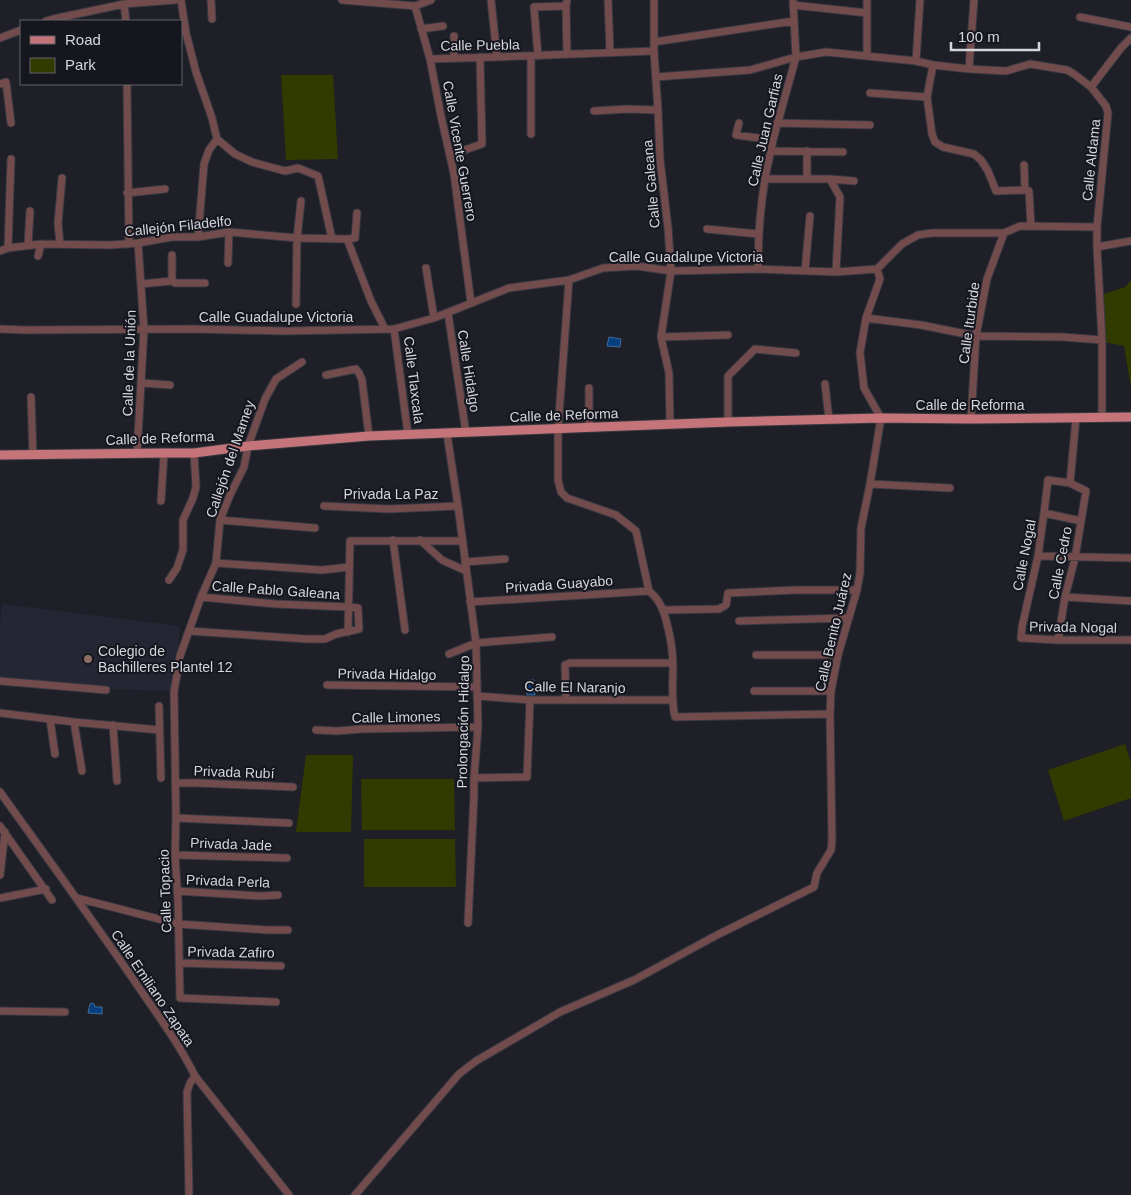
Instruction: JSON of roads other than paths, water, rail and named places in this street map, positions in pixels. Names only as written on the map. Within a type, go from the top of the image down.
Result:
[{"type":"main road","name":"Calle de Reforma","points":[[0,455],[194,453],[248,446],[369,436],[728,422],[881,418],[1131,417]]},
{"type":"street","points":[[48,20],[53,18],[76,18],[124,4],[175,0]]},
{"type":"street","points":[[181,0],[186,33],[196,72],[212,118],[217,140],[235,154],[252,162],[285,171],[298,168],[318,176],[332,239]]},
{"type":"street","points":[[211,0],[212,19]]},
{"type":"street","points":[[342,0],[415,6],[431,0]]},
{"type":"street","points":[[491,0],[498,57]]},
{"type":"street","points":[[608,0],[610,52]]},
{"type":"street","name":"Calle Galeana","points":[[654,0],[654,51],[660,159],[671,271],[661,336],[669,373],[670,424]]},
{"type":"street","points":[[867,0],[867,56]]},
{"type":"street","points":[[916,61],[920,0]]},
{"type":"street","points":[[969,69],[974,0]]},
{"type":"street","points":[[793,2],[867,13]]},
{"type":"street","name":"Calle Juan Garfias","points":[[758,269],[758,234],[765,179],[777,123],[796,57],[793,2]]},
{"type":"street","points":[[531,134],[535,56],[534,7],[566,3],[567,54]]},
{"type":"street","points":[[124,4],[126,20]]},
{"type":"street","name":"Calle Vicente Guerrero","points":[[415,6],[430,59],[454,174],[471,303]]},
{"type":"street","points":[[1080,17],[1131,27]]},
{"type":"street","points":[[654,42],[794,22]]},
{"type":"street","points":[[421,29],[442,26]]},
{"type":"street","points":[[0,38],[20,30]]},
{"type":"street","points":[[454,36],[454,58]]},
{"type":"street","points":[[1090,87],[1131,38]]},
{"type":"street","name":"Calle Puebla","points":[[430,59],[654,51]]},
{"type":"street","name":"Calle Aldama","points":[[656,77],[750,70],[796,57],[826,52],[916,61],[969,69],[1006,71],[1030,64],[1067,70],[1074,74],[1090,87],[1106,106],[1108,112],[1096,247],[1102,340],[1102,417]]},
{"type":"street","points":[[450,154],[482,144],[480,58]]},
{"type":"street","points":[[933,65],[927,97],[932,134],[935,142],[944,147],[974,154],[981,160],[988,171],[996,191],[1029,191],[1031,226]]},
{"type":"street","points":[[0,84],[6,82],[10,123]]},
{"type":"street","points":[[127,85],[128,244]]},
{"type":"street","points":[[870,93],[927,97]]},
{"type":"street","points":[[594,111],[658,110]]},
{"type":"street","points":[[739,123],[736,135],[773,140]]},
{"type":"street","points":[[777,123],[870,125]]},
{"type":"street","points":[[198,237],[204,164],[208,150],[217,140]]},
{"type":"street","points":[[772,151],[843,152]]},
{"type":"street","points":[[807,151],[807,179]]},
{"type":"street","points":[[8,248],[10,159]]},
{"type":"street","points":[[1024,165],[1025,190]]},
{"type":"street","points":[[60,244],[58,223],[62,178]]},
{"type":"street","points":[[765,179],[854,181]]},
{"type":"street","points":[[830,179],[840,197],[836,272]]},
{"type":"street","points":[[127,193],[165,189]]},
{"type":"street","points":[[296,304],[297,238],[301,201]]},
{"type":"street","points":[[28,245],[30,211]]},
{"type":"street","name":"Callejón Filadelfo","points":[[0,250],[41,244],[128,244],[172,237],[198,237],[229,232],[297,238],[347,239],[355,238],[357,213]]},
{"type":"street","points":[[805,271],[810,216]]},
{"type":"street","points":[[881,418],[864,388],[860,352],[866,318],[880,279],[877,268],[902,244],[918,235],[932,233],[1004,233],[1020,226],[1097,227]]},
{"type":"street","points":[[707,229],[758,234]]},
{"type":"street","points":[[228,263],[229,232]]},
{"type":"street","name":"Calle Iturbide","points":[[971,419],[976,336],[987,279],[1004,233]]},
{"type":"street","points":[[347,239],[385,330]]},
{"type":"street","points":[[1096,247],[1131,241]]},
{"type":"street","name":"Calle de la Unión","points":[[138,243],[144,329],[138,454]]},
{"type":"street","points":[[38,256],[41,244]]},
{"type":"street","points":[[172,255],[172,281]]},
{"type":"street","name":"Calle Guadalupe Victoria","points":[[0,329],[385,330],[434,318],[509,288],[569,280],[603,268],[637,266],[671,271],[758,269],[836,272],[877,268]]},
{"type":"street","points":[[426,268],[434,318]]},
{"type":"street","points":[[569,280],[558,429],[558,480],[561,492],[567,498],[616,515],[636,531],[649,591],[664,610],[671,638],[673,711],[675,717],[830,714]]},
{"type":"street","points":[[141,284],[172,281],[176,283],[205,283]]},
{"type":"street","name":"Calle Hidalgo","points":[[448,313],[466,433]]},
{"type":"street","points":[[866,318],[921,325],[976,336],[1063,337],[1102,340]]},
{"type":"street","name":"Calle Tlaxcala","points":[[394,329],[408,435]]},
{"type":"street","points":[[661,336],[728,335]]},
{"type":"street","points":[[728,422],[728,376],[755,350],[796,353]]},
{"type":"street","name":"Callejón del Mamey","points":[[175,783],[174,692],[180,656],[216,563],[220,520],[244,467],[248,446],[265,399],[276,379],[302,362]]},
{"type":"street","points":[[326,374],[356,369],[359,373],[362,380],[369,436]]},
{"type":"street","points":[[142,383],[170,384]]},
{"type":"street","points":[[825,384],[829,420]]},
{"type":"street","points":[[589,388],[589,428]]},
{"type":"street","points":[[32,397],[33,455]]},
{"type":"street","name":"Calle Benito Juárez","points":[[355,1195],[459,1074],[476,1060],[560,1012],[634,980],[717,935],[814,887],[817,873],[831,850],[830,714],[832,691],[838,655],[857,590],[860,573],[861,528],[881,418]]},
{"type":"street","points":[[1070,483],[1076,418]]},
{"type":"street","name":"Prolongación Hidalgo","points":[[447,434],[476,643],[478,687],[478,727],[468,923]]},
{"type":"street","points":[[162,501],[164,453]]},
{"type":"street","points":[[169,580],[177,568],[183,550],[183,520],[194,498],[196,487],[194,453]]},
{"type":"street","name":"Calle Nogal","points":[[1021,633],[1038,556],[1048,480],[1070,483]]},
{"type":"street","name":"Calle Cedro","points":[[1058,640],[1086,490],[1070,483]]},
{"type":"street","points":[[870,484],[950,488]]},
{"type":"street","name":"Privada La Paz","points":[[324,506],[388,509],[458,506]]},
{"type":"street","points":[[1044,513],[1080,521]]},
{"type":"street","points":[[220,520],[315,528]]},
{"type":"street","points":[[394,540],[405,630]]},
{"type":"street","points":[[420,540],[442,560],[466,571]]},
{"type":"street","points":[[189,631],[307,639],[324,639],[348,632],[350,541],[462,541]]},
{"type":"street","points":[[1038,556],[1131,558]]},
{"type":"street","points":[[465,562],[505,559]]},
{"type":"street","points":[[216,563],[322,570],[349,567]]},
{"type":"street","points":[[664,610],[719,609],[726,605],[728,593],[857,590]]},
{"type":"street","name":"Privada Guayabo","points":[[470,602],[649,591]]},
{"type":"street","points":[[1065,597],[1131,601]]},
{"type":"street","name":"Calle Pablo Galeana","points":[[201,598],[358,608],[359,629],[348,632]]},
{"type":"street","points":[[739,621],[849,618]]},
{"type":"street","name":"Privada Nogal","points":[[1021,633],[1021,638],[1131,640]]},
{"type":"street","points":[[448,654],[476,643],[552,637]]},
{"type":"street","points":[[756,655],[838,655]]},
{"type":"street","points":[[566,700],[565,665],[570,663],[673,664]]},
{"type":"street","points":[[0,681],[106,690]]},
{"type":"street","name":"Privada Hidalgo","points":[[327,686],[478,687]]},
{"type":"street","points":[[754,691],[832,691]]},
{"type":"street","name":"Calle El Naranjo","points":[[477,696],[530,700],[673,700]]},
{"type":"street","points":[[474,778],[527,777],[530,700]]},
{"type":"street","points":[[159,706],[161,778]]},
{"type":"street","points":[[0,712],[74,722],[159,730]]},
{"type":"street","points":[[50,719],[55,754]]},
{"type":"street","points":[[74,722],[82,771]]},
{"type":"street","points":[[113,725],[117,780]]},
{"type":"street","name":"Calle Limones","points":[[316,730],[478,727]]},
{"type":"street","name":"Privada Rubí","points":[[175,783],[198,782],[292,786]]},
{"type":"street","name":"Calle Topacio","points":[[175,783],[175,855],[180,998],[276,1002]]},
{"type":"street","name":"Calle Emiliano Zapata","points":[[0,792],[77,898],[170,1034],[195,1076],[288,1195]]},
{"type":"street","points":[[176,818],[289,823]]},
{"type":"street","points":[[0,826],[52,900]]},
{"type":"street","points":[[0,875],[5,832]]},
{"type":"street","name":"Privada Jade","points":[[175,855],[287,858]]},
{"type":"street","points":[[0,898],[46,889]]},
{"type":"street","name":"Privada Perla","points":[[177,891],[260,896],[278,895]]},
{"type":"street","points":[[77,898],[178,924],[288,930]]},
{"type":"street","name":"Privada Zafiro","points":[[179,963],[281,966]]},
{"type":"street","points":[[0,1011],[65,1012]]},
{"type":"street","points":[[189,1195],[187,1092],[195,1076]]},
{"type":"water","points":[[609,337],[621,339],[620,347],[607,346]]},
{"type":"water","points":[[527,680],[534,680],[535,695],[527,695]]},
{"type":"water","points":[[92,1003],[95,1007],[102,1007],[102,1014],[88,1013]]},
{"type":"place","name":"Colegio de Bachilleres Plantel 12","points":[[88,659]]}]
